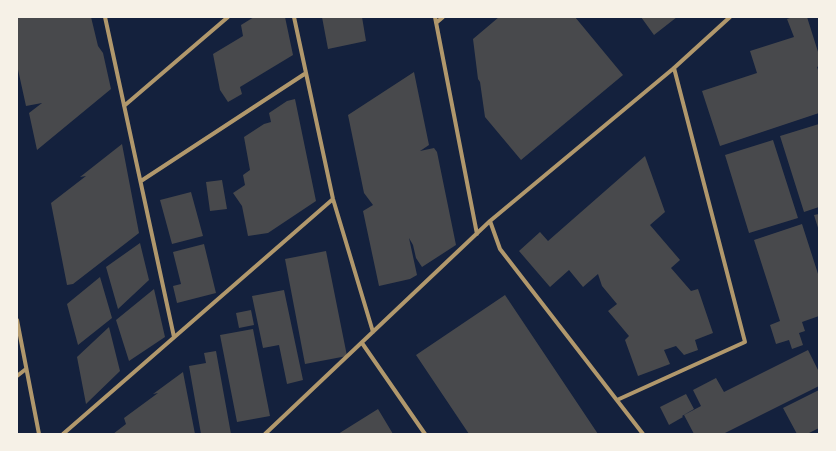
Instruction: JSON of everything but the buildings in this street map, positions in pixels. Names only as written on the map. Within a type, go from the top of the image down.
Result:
[{"type":"street","points":[[105,17],[174,337]]},
{"type":"street","points":[[124,106],[228,17]]},
{"type":"street","points":[[294,17],[333,199],[373,332]]},
{"type":"street","points":[[435,17],[477,234]]},
{"type":"street","points":[[436,24],[443,17]]},
{"type":"street","points":[[265,434],[490,221],[674,68],[730,17]]},
{"type":"street","points":[[617,400],[745,342],[674,68]]},
{"type":"street","points":[[141,181],[306,73]]},
{"type":"street","points":[[63,434],[333,199]]},
{"type":"street","points":[[490,221],[500,249],[643,434]]},
{"type":"street","points":[[17,320],[38,434]]},
{"type":"street","points":[[362,343],[425,434]]},
{"type":"street","points":[[17,376],[26,370]]}]
